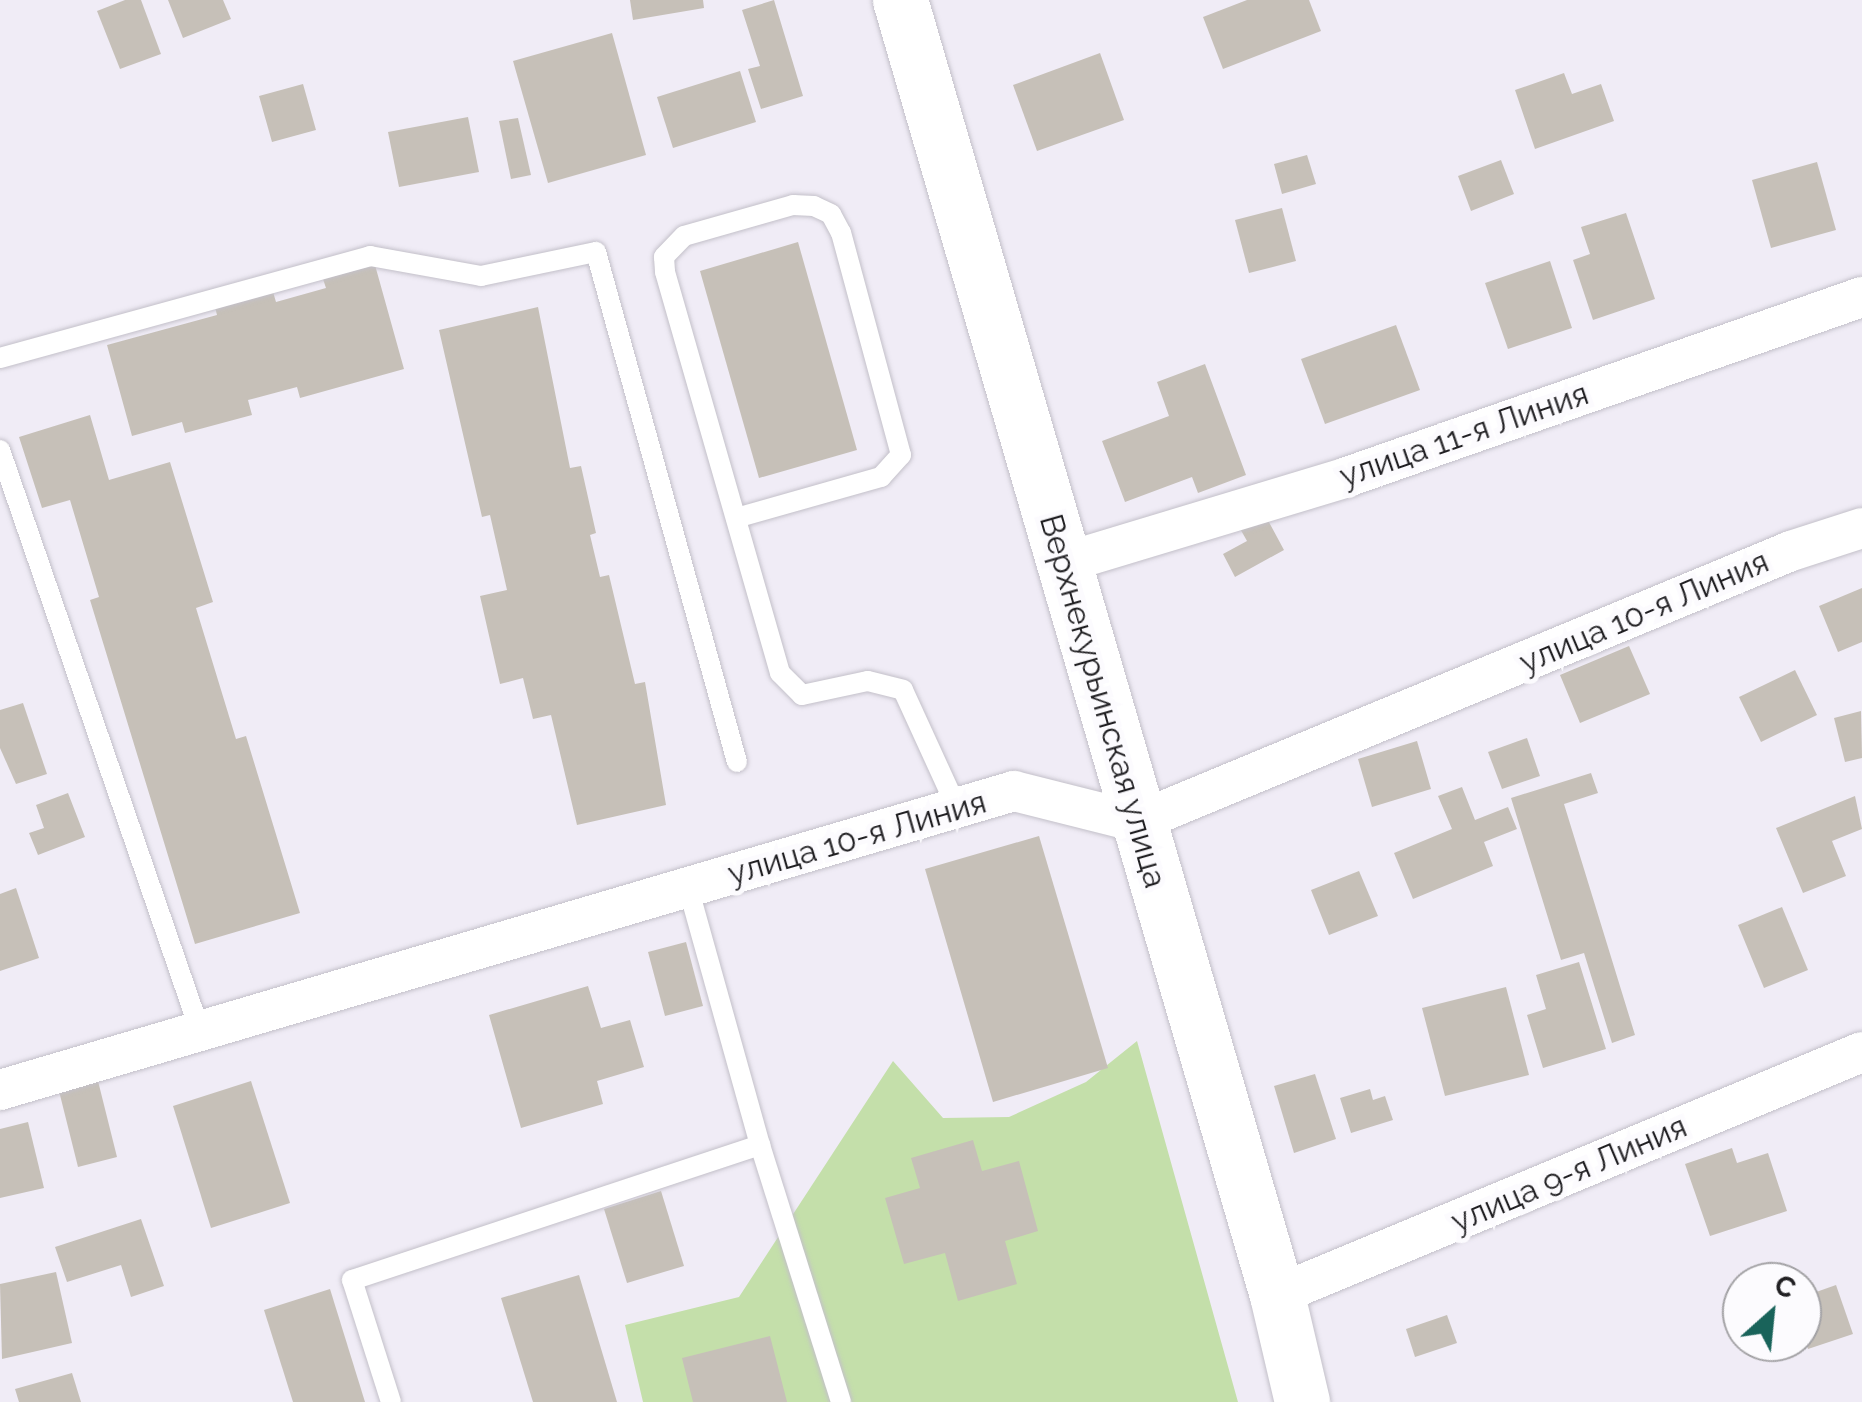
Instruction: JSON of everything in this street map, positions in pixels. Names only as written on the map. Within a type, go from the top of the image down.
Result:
[{"type":"street","name":"Верхнекурьинская улица","points":[[900,0],[1277,1295],[1302,1402]]},
{"type":"street","name":"улица 11-я Линия","points":[[1064,563],[1346,477],[1862,297]]},
{"type":"street","name":"улица 10-я Линия","points":[[0,1090],[1014,791],[1138,822],[1791,551],[1862,528]]},
{"type":"street","name":"улица 9-я Линия","points":[[1277,1295],[1862,1052]]},
{"type":"lane","points":[[736,518],[881,477],[901,455],[841,233],[831,214],[814,206],[793,206],[684,236],[672,243],[665,272],[780,673],[802,695],[868,680],[903,690],[957,808]]},
{"type":"lane","points":[[0,358],[370,256],[481,276],[596,252],[738,762]]},
{"type":"lane","points":[[0,450],[200,1031]]},
{"type":"lane","points":[[688,887],[760,1146],[841,1402]]},
{"type":"lane","points":[[391,1402],[352,1280],[760,1146]]},
{"type":"green space","points":[[1137,1041],[1238,1402],[643,1402],[625,1325],[739,1297],[893,1061],[943,1118],[1009,1117],[1086,1082]]},
{"type":"building","points":[[125,0],[141,0],[161,54],[120,69],[97,11]]},
{"type":"building","points":[[168,0],[223,0],[231,19],[183,38]]},
{"type":"building","points":[[630,0],[703,0],[704,8],[633,20]]},
{"type":"building","points":[[774,0],[803,96],[761,109],[748,69],[760,66],[742,10]]},
{"type":"building","points":[[1247,0],[1309,0],[1321,31],[1223,69],[1203,17]]},
{"type":"building","points":[[612,33],[646,155],[548,183],[513,61]]},
{"type":"building","points":[[1100,53],[1124,120],[1037,151],[1013,85]]},
{"type":"building","points":[[740,71],[756,122],[673,148],[657,97]]},
{"type":"building","points":[[1564,73],[1572,94],[1601,84],[1614,121],[1535,149],[1515,90]]},
{"type":"building","points":[[303,84],[316,130],[272,142],[259,96]]},
{"type":"building","points":[[468,117],[479,172],[399,187],[388,132]]},
{"type":"building","points":[[518,118],[531,175],[511,179],[499,121]]},
{"type":"building","points":[[1307,155],[1316,184],[1282,194],[1274,164]]},
{"type":"building","points":[[1501,160],[1514,194],[1471,211],[1458,176]]},
{"type":"building","points":[[1817,162],[1836,230],[1771,248],[1752,180]]},
{"type":"building","points":[[1282,208],[1296,261],[1249,273],[1235,220]]},
{"type":"building","points":[[1626,213],[1655,299],[1593,320],[1573,260],[1590,254],[1581,227]]},
{"type":"building","points":[[798,242],[857,450],[759,478],[700,271]]},
{"type":"building","points":[[1550,261],[1572,328],[1508,349],[1485,283]]},
{"type":"building","points":[[375,265],[404,369],[300,398],[297,387],[248,400],[252,415],[185,433],[182,422],[132,436],[107,345],[217,315],[215,307],[273,292],[276,302],[326,288],[323,279]]},
{"type":"building","points":[[538,307],[570,468],[581,466],[596,533],[590,535],[600,577],[609,575],[635,684],[645,682],[666,805],[577,825],[551,715],[533,719],[523,678],[500,684],[480,596],[507,590],[490,515],[482,517],[439,330]]},
{"type":"building","points":[[1396,325],[1420,390],[1325,424],[1301,359]]},
{"type":"building","points":[[1205,364],[1246,475],[1198,493],[1192,477],[1125,502],[1102,441],[1169,416],[1157,382]]},
{"type":"building","points":[[90,415],[109,480],[170,462],[213,602],[196,608],[236,739],[246,736],[300,913],[195,944],[90,600],[99,597],[70,500],[42,508],[19,437]]},
{"type":"building","points":[[1263,511],[1284,550],[1235,577],[1223,554],[1247,541],[1238,525]]},
{"type":"building","points":[[1862,588],[1862,642],[1838,652],[1819,606]]},
{"type":"building","points":[[1629,646],[1650,694],[1580,723],[1560,675]]},
{"type":"building","points":[[1795,670],[1817,715],[1761,742],[1739,697]]},
{"type":"building","points":[[23,703],[47,774],[16,784],[0,748],[0,710]]},
{"type":"building","points":[[1861,711],[1862,758],[1845,762],[1834,718]]},
{"type":"building","points":[[1527,738],[1540,776],[1502,789],[1488,752]]},
{"type":"building","points":[[1417,741],[1431,789],[1372,807],[1358,759]]},
{"type":"building","points":[[1591,773],[1598,793],[1564,804],[1635,1035],[1612,1043],[1584,953],[1561,960],[1511,798]]},
{"type":"building","points":[[1462,787],[1475,820],[1508,807],[1517,829],[1484,842],[1493,866],[1413,899],[1394,853],[1452,829],[1438,796]]},
{"type":"building","points":[[68,793],[85,837],[38,855],[29,833],[44,828],[36,805]]},
{"type":"building","points":[[1855,796],[1862,829],[1832,841],[1846,876],[1803,893],[1776,828]]},
{"type":"building","points":[[1039,836],[1108,1068],[993,1102],[925,869]]},
{"type":"building","points":[[1359,871],[1378,916],[1329,935],[1311,890]]},
{"type":"building","points":[[16,888],[39,958],[0,971],[0,894]]},
{"type":"building","points":[[1782,907],[1808,970],[1764,988],[1738,925]]},
{"type":"building","points":[[686,942],[703,1006],[665,1016],[648,952]]},
{"type":"building","points":[[1579,962],[1606,1049],[1543,1068],[1527,1015],[1546,1009],[1536,975]]},
{"type":"building","points":[[588,986],[601,1028],[630,1020],[644,1067],[597,1081],[603,1104],[521,1128],[489,1015]]},
{"type":"building","points":[[1506,987],[1529,1075],[1445,1096],[1422,1008]]},
{"type":"building","points":[[1315,1074],[1336,1139],[1294,1153],[1274,1086]]},
{"type":"building","points":[[97,1077],[117,1157],[78,1167],[58,1087]]},
{"type":"building","points":[[251,1081],[290,1203],[211,1228],[173,1106]]},
{"type":"building","points":[[1370,1089],[1373,1100],[1385,1096],[1393,1120],[1351,1133],[1340,1098]]},
{"type":"building","points":[[28,1122],[44,1188],[0,1198],[0,1129]]},
{"type":"building","points":[[973,1140],[982,1171],[1019,1161],[1038,1231],[1005,1241],[1017,1284],[958,1301],[945,1253],[904,1264],[885,1198],[920,1188],[911,1158]]},
{"type":"building","points":[[1732,1148],[1737,1163],[1768,1153],[1787,1211],[1710,1236],[1685,1164]]},
{"type":"building","points":[[661,1191],[684,1266],[627,1283],[604,1209]]},
{"type":"building","points":[[141,1219],[164,1286],[131,1297],[121,1265],[67,1282],[55,1247]]},
{"type":"building","points":[[56,1272],[72,1343],[2,1359],[0,1284]]},
{"type":"building","points":[[579,1275],[617,1402],[533,1402],[501,1298]]},
{"type":"building","points":[[1836,1285],[1853,1334],[1822,1344],[1822,1290]]},
{"type":"building","points":[[330,1289],[365,1402],[293,1402],[264,1310]]},
{"type":"building","points":[[1447,1315],[1457,1343],[1415,1357],[1406,1329]]},
{"type":"building","points":[[770,1336],[787,1402],[693,1402],[682,1358]]},
{"type":"building","points":[[72,1373],[81,1402],[19,1402],[15,1389]]}]
